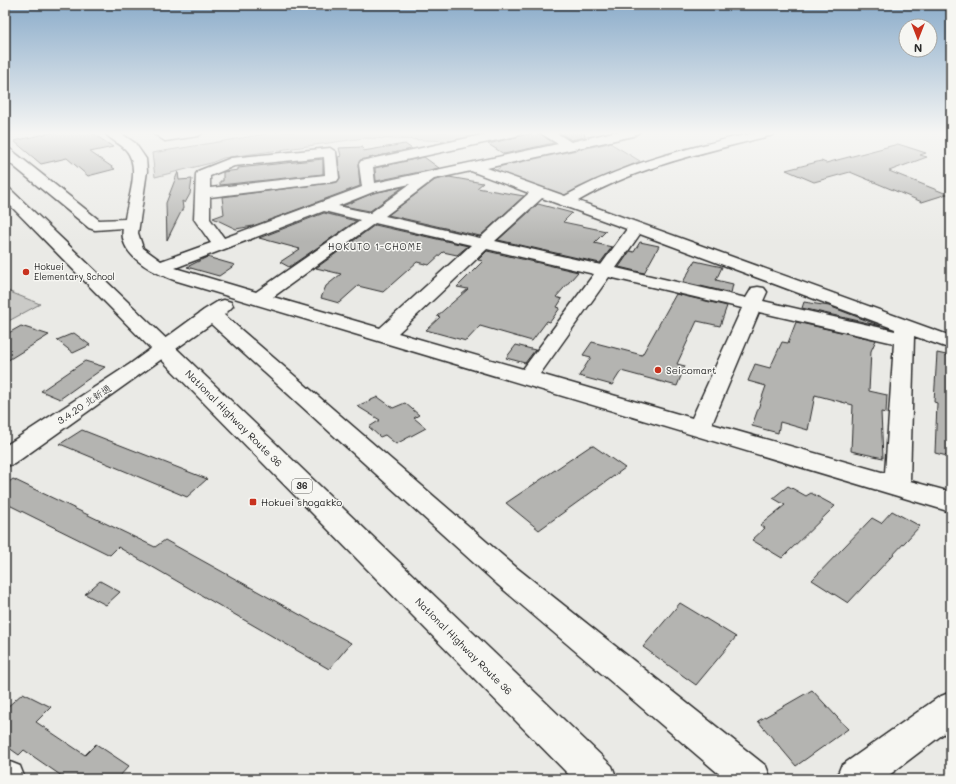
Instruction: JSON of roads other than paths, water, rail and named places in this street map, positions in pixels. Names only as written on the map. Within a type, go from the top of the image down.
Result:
[{"type":"main road","points":[[25,169],[94,225],[131,223]]},
{"type":"main road","points":[[140,169],[130,233],[136,250],[159,268],[250,297],[951,502]]},
{"type":"main road","points":[[216,169],[203,174],[202,219],[220,244]]},
{"type":"main road","points":[[203,193],[289,194],[332,178],[331,169]]},
{"type":"main road","points":[[367,169],[369,189]]},
{"type":"main road","points":[[159,268],[314,208],[369,189],[467,169]]},
{"type":"main road","points":[[472,169],[764,275],[905,332]]},
{"type":"main road","points":[[565,202],[586,188],[633,169]]},
{"type":"main road","name":"3.4.20 北新通","points":[[5,458],[211,314],[250,297],[374,218],[427,181],[429,176]]},
{"type":"main road","name":"National Highway Route 36","points":[[5,192],[599,779]]},
{"type":"main road","points":[[383,336],[539,192]]},
{"type":"main road","points":[[289,194],[314,208],[374,218],[753,305],[905,332],[951,342]]},
{"type":"main road","points":[[527,378],[636,228]]},
{"type":"main road","points":[[699,428],[753,305],[764,275]]},
{"type":"main road","points":[[211,314],[507,576],[753,779]]},
{"type":"main road","points":[[897,486],[905,332]]},
{"type":"main road","points":[[854,779],[951,708]]},
{"type":"place","name":"Hokuei Elementary School","points":[[26,272]]},
{"type":"place","name":"Seicomart","points":[[658,370]]},
{"type":"place","name":"Hokuei shogakko","points":[[253,502]]},
{"type":"district","name":"HOKUTO 1-CHOME","points":[[375,247]]}]
